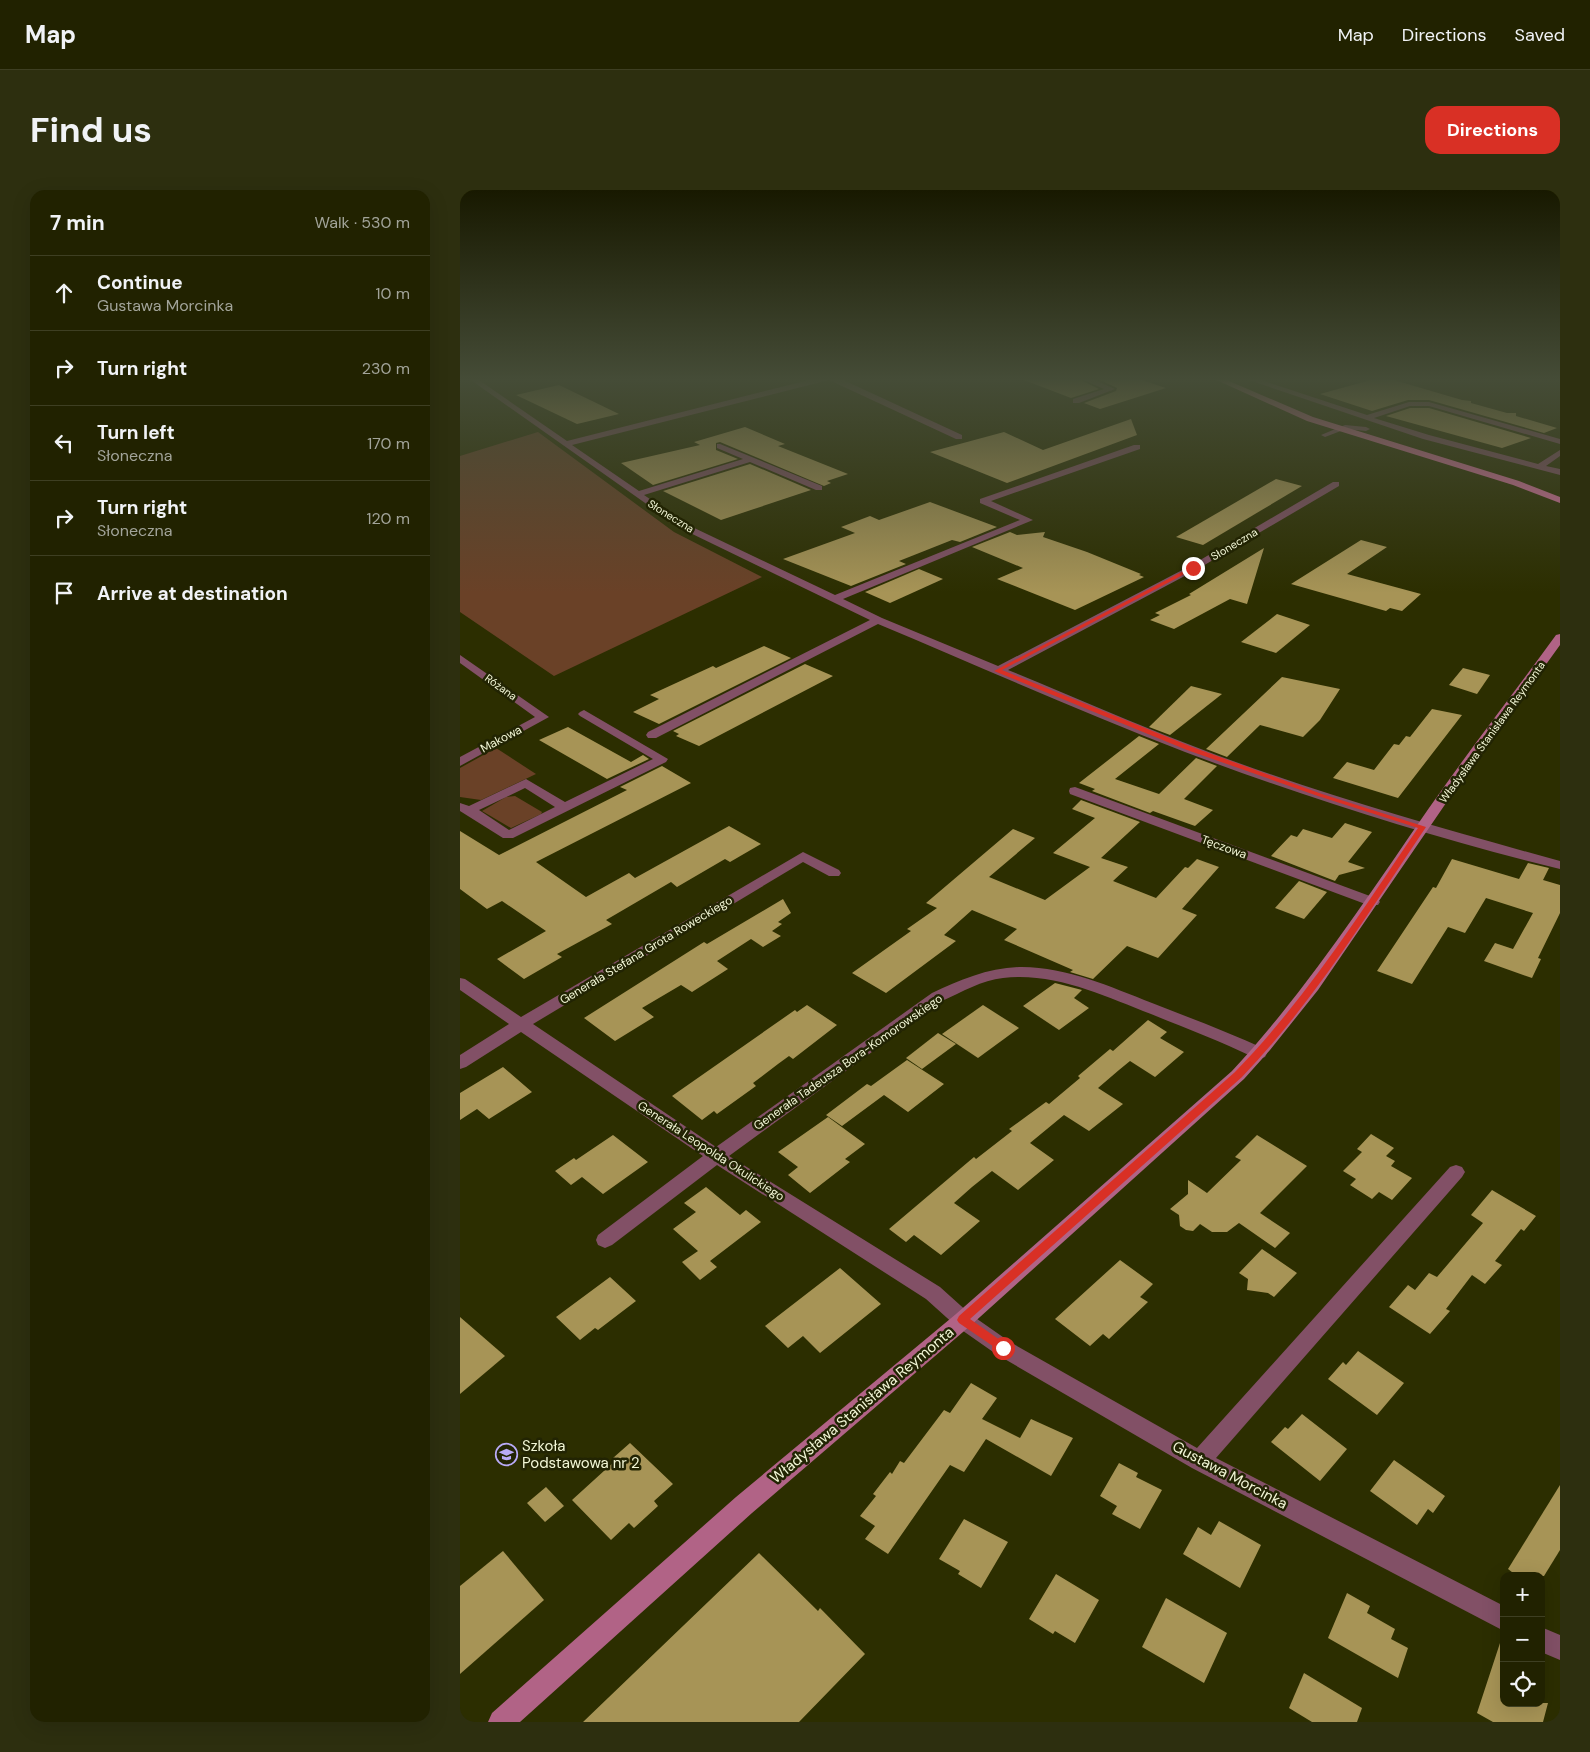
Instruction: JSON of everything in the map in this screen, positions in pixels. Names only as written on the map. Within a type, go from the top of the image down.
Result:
[{"type":"main road","points":[[1414,449],[1516,483],[1560,500]]},
{"type":"main road","points":[[1432,449],[1518,476],[1560,492]]},
{"type":"street","name":"Słoneczna","points":[[573,449],[685,527],[878,620],[997,671],[1189,749],[1320,795],[1423,827]]},
{"type":"street","points":[[728,449],[819,488]]},
{"type":"street","points":[[835,599],[1028,520],[983,501],[1130,449]]},
{"type":"street","points":[[1473,449],[1560,472]]},
{"type":"street","points":[[1538,467],[1560,452]]},
{"type":"street","points":[[637,494],[751,460]]},
{"type":"street","name":"Słoneczna","points":[[997,671],[1193,568],[1336,484]]},
{"type":"street","points":[[652,735],[878,620]]},
{"type":"street","name":"Władysława Stanisława Reymonta","points":[[501,1722],[796,1459],[962,1320],[1238,1074],[1259,1053],[1325,970],[1423,827],[1560,637]]},
{"type":"street","name":"Różana","points":[[460,658],[542,717]]},
{"type":"street","points":[[465,809],[508,835],[662,759],[584,714]]},
{"type":"street","name":"Makowa","points":[[460,762],[542,717]]},
{"type":"street","points":[[465,809],[526,783],[565,807]]},
{"type":"street","name":"Tęczowa","points":[[1075,791],[1373,902]]},
{"type":"street","points":[[1423,827],[1560,865]]},
{"type":"street","name":"Generała Stefana Grota Roweckiego","points":[[460,1063],[521,1024],[803,856],[834,873]]},
{"type":"street","name":"Generała Tadeusza Bora-Komorowskiego","points":[[605,1240],[716,1156],[937,997],[966,984],[1015,972],[1075,980],[1132,1001],[1259,1053]]},
{"type":"street","name":"Generała Leopolda Okulickiego","points":[[460,983],[716,1156],[933,1293],[962,1320]]},
{"type":"street","points":[[1200,1461],[1456,1172]]},
{"type":"street","name":"Gustawa Morcinka","points":[[962,1320],[1003,1348],[1200,1461],[1500,1617]]},
{"type":"street","points":[[1545,1641],[1560,1648]]},
{"type":"shaded area","points":[[481,449],[562,449],[674,532],[762,577],[554,676],[460,612],[460,456]]},
{"type":"shaded area","points":[[496,748],[536,774],[481,800],[460,797],[460,768]]},
{"type":"shaded area","points":[[515,796],[542,812],[541,814],[511,828],[482,811],[506,797]]},
{"type":"building","points":[[680,449],[716,449],[738,459],[653,485],[621,463]]},
{"type":"building","points":[[738,449],[787,449],[848,474],[827,481],[831,483],[824,486]]},
{"type":"building","points":[[939,449],[1098,449],[1007,483],[930,452]]},
{"type":"building","points":[[750,464],[811,490],[721,520],[663,491]]},
{"type":"building","points":[[1276,479],[1302,486],[1203,545],[1176,537]]},
{"type":"building","points":[[930,502],[997,527],[960,542],[952,540],[899,561],[906,564],[851,586],[783,559],[855,533],[841,527],[870,516],[879,520]]},
{"type":"building","points":[[1010,532],[1017,535],[1045,532],[1043,537],[1087,552],[1141,574],[1139,575],[1144,577],[1075,610],[997,579],[1023,568],[972,547]]},
{"type":"building","points":[[1361,540],[1387,547],[1347,574],[1421,594],[1402,611],[1390,608],[1386,611],[1291,584]]},
{"type":"building","points":[[1264,548],[1247,604],[1230,599],[1174,629],[1150,620],[1160,615],[1155,613],[1191,595],[1189,594]]},
{"type":"building","points":[[919,569],[943,579],[890,603],[865,592]]},
{"type":"building","points":[[1277,614],[1310,625],[1276,653],[1241,642]]},
{"type":"building","points":[[764,646],[791,658],[659,724],[633,712],[659,699],[650,695],[713,666],[716,668]]},
{"type":"building","points":[[805,664],[833,676],[699,746],[676,736],[679,734],[673,731]]},
{"type":"building","points":[[1463,668],[1490,675],[1477,694],[1449,685]]},
{"type":"building","points":[[1282,677],[1340,689],[1320,720],[1303,737],[1260,725],[1227,757],[1206,749]]},
{"type":"building","points":[[1191,686],[1222,694],[1170,735],[1149,727]]},
{"type":"building","points":[[1432,709],[1462,715],[1398,798],[1333,778],[1347,762],[1374,770],[1394,744],[1399,745],[1406,736],[1410,737]]},
{"type":"building","points":[[568,727],[631,762],[643,755],[649,759],[607,779],[539,740]]},
{"type":"building","points":[[1139,736],[1159,744],[1115,779],[1159,794],[1196,758],[1217,766],[1184,799],[1213,810],[1195,826],[1153,811],[1150,813],[1092,791],[1095,789],[1079,783]]},
{"type":"building","points":[[662,766],[691,783],[536,862],[586,897],[629,873],[635,878],[729,826],[761,844],[730,862],[725,859],[677,887],[671,882],[606,920],[612,924],[557,954],[562,957],[524,979],[497,959],[546,931],[502,901],[487,909],[460,889],[460,831],[499,855],[627,790],[620,787]]},
{"type":"building","points":[[1081,800],[1140,822],[1101,858],[1128,867],[1113,881],[1156,898],[1185,867],[1188,868],[1197,859],[1219,867],[1182,909],[1197,915],[1158,958],[1127,946],[1093,979],[1070,972],[1073,970],[1004,940],[1017,929],[972,910],[944,935],[956,941],[886,993],[852,973],[911,931],[907,929],[937,908],[926,903],[1013,829],[1035,838],[989,877],[1045,900],[1090,867],[1053,853],[1095,818],[1072,809]]},
{"type":"building","points":[[1345,823],[1372,832],[1348,862],[1365,868],[1339,875],[1335,881],[1271,856],[1291,835],[1297,837],[1303,829],[1332,838]]},
{"type":"building","points":[[1452,859],[1519,879],[1528,863],[1549,868],[1543,880],[1560,885],[1560,913],[1538,958],[1541,959],[1532,978],[1484,961],[1495,943],[1513,949],[1533,913],[1486,898],[1465,933],[1448,927],[1412,984],[1377,971],[1433,887],[1436,888]]},
{"type":"building","points":[[1299,881],[1327,892],[1304,919],[1275,908]]},
{"type":"building","points":[[783,899],[791,913],[778,922],[782,924],[772,931],[781,936],[763,947],[751,939],[717,961],[728,969],[692,992],[681,985],[642,1008],[654,1017],[615,1041],[584,1018],[704,942],[707,944]]},
{"type":"building","points":[[1055,983],[1082,990],[1074,998],[1089,1008],[1059,1030],[1023,1006]]},
{"type":"building","points":[[807,1005],[837,1025],[793,1059],[789,1056],[778,1064],[753,1083],[756,1086],[717,1114],[714,1111],[702,1120],[672,1096],[795,1010],[797,1012]]},
{"type":"building","points":[[983,1005],[1019,1028],[978,1058],[942,1034]]},
{"type":"building","points":[[1148,1020],[1167,1032],[1160,1038],[1184,1052],[1155,1077],[1130,1061],[1098,1088],[1123,1104],[1089,1131],[1064,1115],[1030,1143],[1054,1160],[1018,1190],[992,1171],[972,1187],[954,1203],[980,1221],[941,1255],[914,1235],[906,1242],[889,1229],[974,1157],[976,1159],[1012,1131],[1009,1129],[1046,1102],[1049,1104],[1080,1078],[1078,1076],[1110,1049],[1113,1051]]},
{"type":"building","points":[[938,1033],[956,1044],[922,1069],[906,1058]]},
{"type":"building","points":[[907,1060],[944,1084],[908,1112],[884,1095],[842,1126],[826,1115],[867,1084],[871,1086]]},
{"type":"building","points":[[503,1067],[532,1092],[489,1119],[477,1109],[460,1120],[460,1093]]},
{"type":"building","points":[[828,1117],[865,1144],[845,1159],[850,1162],[810,1193],[788,1175],[798,1167],[778,1152]]},
{"type":"building","points":[[1371,1134],[1394,1148],[1386,1156],[1395,1161],[1391,1166],[1412,1178],[1392,1200],[1379,1192],[1372,1199],[1350,1185],[1356,1179],[1343,1171],[1362,1152],[1357,1149]]},
{"type":"building","points":[[613,1135],[648,1162],[603,1194],[582,1177],[571,1185],[555,1171],[574,1158],[576,1160]]},
{"type":"building","points":[[1257,1135],[1307,1166],[1260,1213],[1290,1233],[1275,1248],[1239,1223],[1227,1232],[1212,1232],[1200,1224],[1193,1231],[1186,1230],[1180,1226],[1179,1215],[1170,1209],[1188,1194],[1188,1180],[1207,1193],[1241,1160],[1235,1157]]},
{"type":"building","points":[[706,1187],[740,1215],[746,1210],[761,1222],[710,1261],[717,1267],[700,1280],[682,1262],[698,1251],[673,1229],[696,1212],[684,1203]]},
{"type":"building","points":[[1492,1190],[1536,1216],[1524,1231],[1521,1229],[1495,1261],[1502,1265],[1485,1284],[1472,1275],[1446,1309],[1450,1311],[1430,1334],[1389,1307],[1408,1285],[1415,1290],[1429,1273],[1437,1277],[1483,1223],[1471,1215]]},
{"type":"building","points":[[1262,1249],[1297,1273],[1274,1297],[1268,1293],[1247,1290],[1248,1279],[1239,1273]]},
{"type":"building","points":[[1120,1260],[1153,1284],[1140,1297],[1148,1302],[1109,1339],[1103,1334],[1090,1346],[1055,1319]]},
{"type":"building","points":[[840,1268],[881,1304],[820,1353],[803,1336],[788,1348],[765,1326]]},
{"type":"building","points":[[610,1277],[636,1301],[598,1330],[595,1328],[580,1340],[556,1317]]},
{"type":"building","points":[[460,1317],[505,1356],[460,1394]]},
{"type":"building","points":[[1358,1351],[1404,1383],[1377,1415],[1328,1379],[1343,1362],[1346,1365]]},
{"type":"building","points":[[971,1383],[997,1398],[982,1419],[1020,1438],[1031,1419],[1073,1438],[1051,1476],[986,1439],[964,1472],[950,1465],[888,1554],[865,1539],[875,1526],[860,1516],[876,1496],[873,1494],[890,1472],[892,1474],[900,1461],[904,1463],[944,1410],[950,1413]]},
{"type":"building","points":[[1302,1414],[1347,1449],[1320,1481],[1271,1442],[1285,1427],[1288,1429]]},
{"type":"building","points":[[630,1443],[673,1484],[654,1501],[658,1506],[634,1528],[629,1523],[611,1540],[572,1500],[616,1460],[613,1458]]},
{"type":"building","points":[[1394,1460],[1445,1496],[1433,1513],[1428,1509],[1417,1525],[1370,1491]]},
{"type":"building","points":[[1119,1463],[1138,1473],[1136,1477],[1162,1490],[1140,1529],[1112,1514],[1117,1506],[1100,1496]]},
{"type":"building","points":[[1560,1485],[1560,1550],[1545,1574],[1545,1572],[1512,1572],[1508,1569]]},
{"type":"building","points":[[546,1487],[564,1506],[545,1522],[527,1503]]},
{"type":"building","points":[[964,1519],[1008,1542],[981,1588],[958,1574],[960,1571],[939,1559]]},
{"type":"building","points":[[1219,1521],[1261,1545],[1240,1588],[1183,1554],[1198,1527],[1211,1535]]},
{"type":"building","points":[[503,1551],[544,1600],[460,1674],[460,1586]]},
{"type":"building","points":[[759,1553],[818,1611],[820,1608],[865,1654],[799,1722],[583,1722]]},
{"type":"building","points":[[1056,1574],[1099,1600],[1075,1643],[1055,1631],[1053,1634],[1029,1619]]},
{"type":"building","points":[[1347,1593],[1370,1606],[1367,1613],[1395,1629],[1391,1639],[1408,1648],[1398,1678],[1328,1638]]},
{"type":"building","points":[[1166,1598],[1227,1633],[1204,1683],[1142,1647]]},
{"type":"building","points":[[1500,1643],[1500,1707],[1545,1707],[1545,1703],[1548,1703],[1543,1722],[1493,1722],[1477,1713]]},
{"type":"building","points":[[1304,1673],[1362,1708],[1357,1722],[1312,1722],[1289,1708]]},
{"type":"place","name":"Szkoła Podstawowa nr 2","points":[[506,1455]]},
{"type":"route","points":[[1003,1348],[962,1320],[1238,1074],[1259,1053],[1325,970],[1423,827],[1320,795],[1189,749],[997,671],[1193,568]]}]
